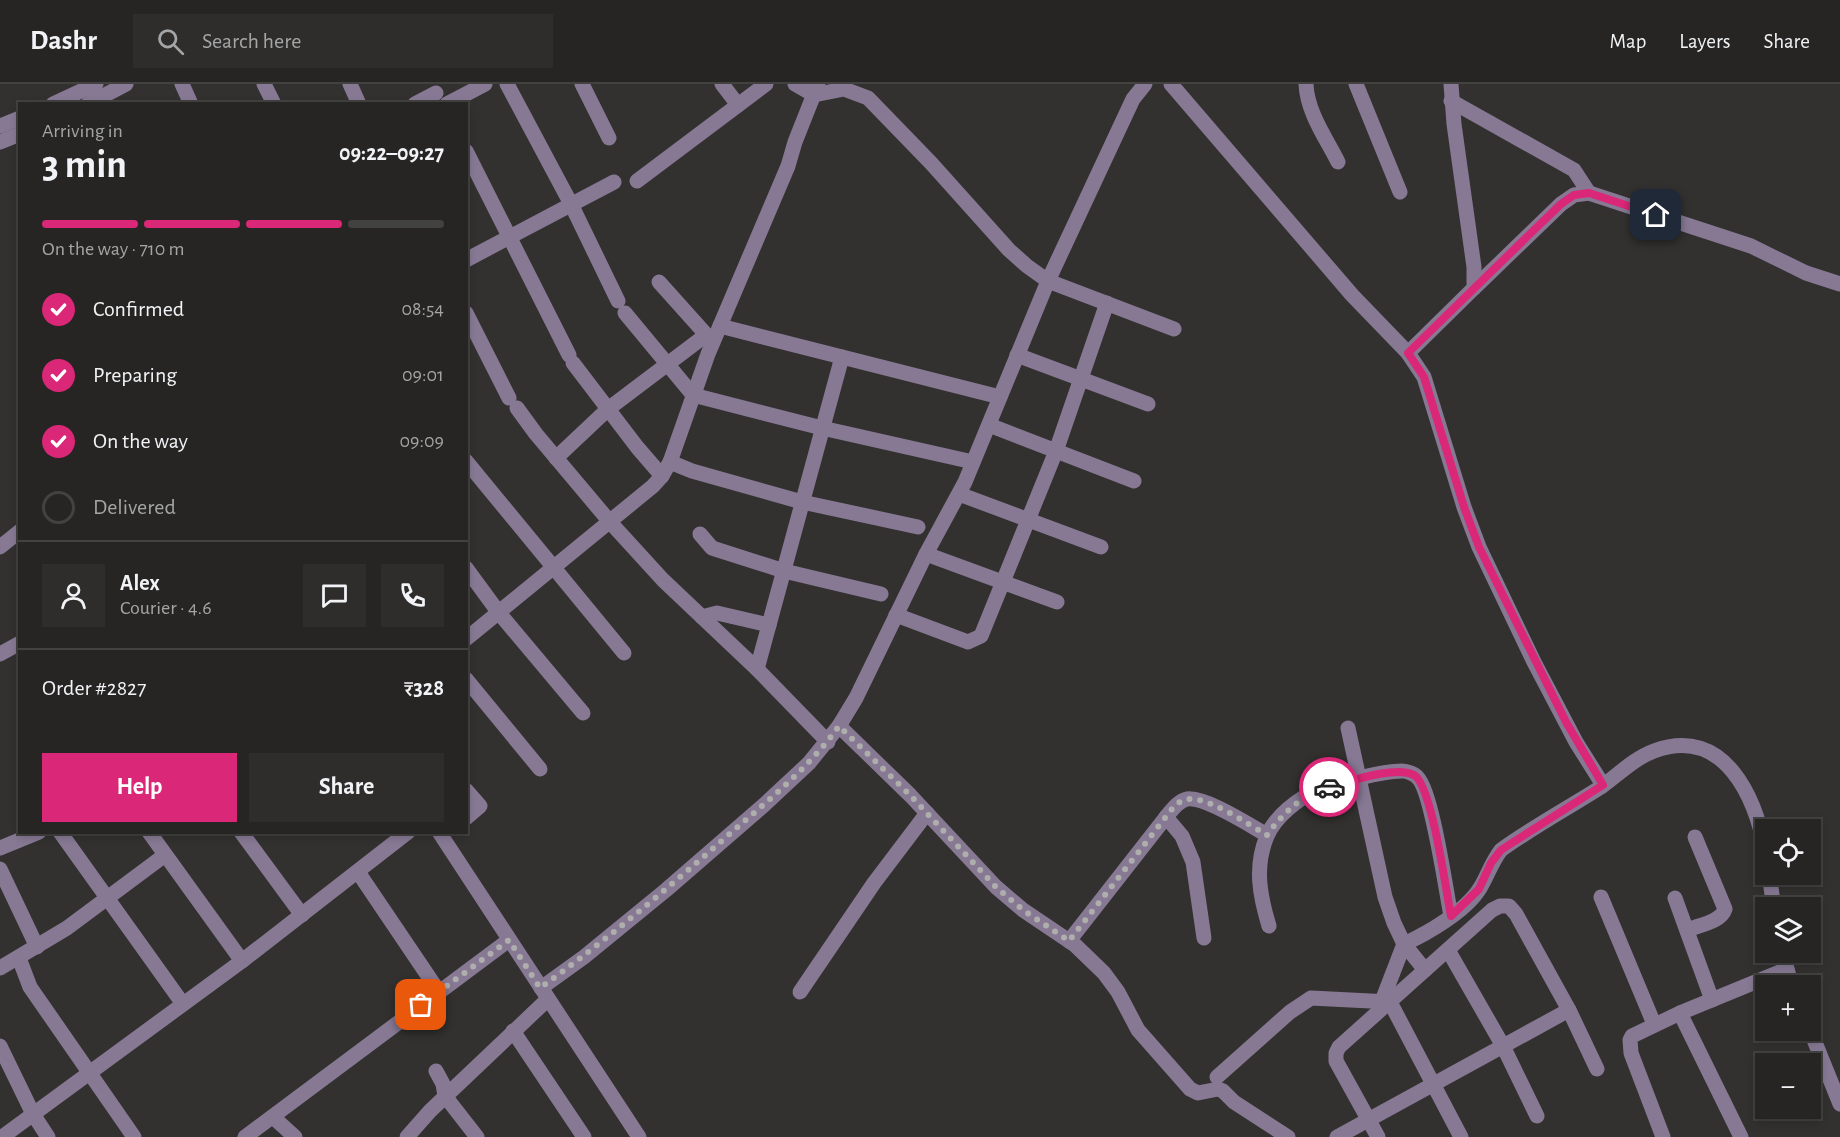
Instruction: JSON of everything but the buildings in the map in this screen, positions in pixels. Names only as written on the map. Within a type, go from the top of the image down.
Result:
[{"type":"street","points":[[60,102],[126,84]]},
{"type":"street","points":[[182,84],[191,102]]},
{"type":"street","points":[[264,84],[273,102]]},
{"type":"street","points":[[350,84],[358,102]]},
{"type":"street","points":[[421,102],[485,84]]},
{"type":"street","points":[[507,84],[571,204],[622,307],[693,395],[822,428],[974,462]]},
{"type":"street","points":[[582,84],[609,138]]},
{"type":"street","points":[[722,84],[738,105]]},
{"type":"street","points":[[637,182],[766,84]]},
{"type":"street","points":[[795,84],[816,90],[844,89],[868,98],[931,163],[1009,250],[1048,281],[1174,329]]},
{"type":"street","points":[[416,1134],[446,1096],[513,1031],[544,994],[584,957],[764,805],[828,742],[856,698],[926,554],[959,494],[1048,281],[1133,99],[1145,84]]},
{"type":"street","points":[[1171,84],[1352,295],[1408,353],[1424,377],[1464,507],[1479,547],[1560,712],[1603,785]]},
{"type":"street","points":[[1306,84],[1311,111],[1338,162]]},
{"type":"street","points":[[1356,84],[1400,192]]},
{"type":"street","points":[[1451,84],[1451,101],[1468,211],[1474,288]]},
{"type":"street","points":[[468,637],[610,522],[666,469],[693,395],[710,339],[720,326],[788,165],[816,90]]},
{"type":"street","points":[[1451,101],[1574,170],[1589,193]]},
{"type":"street","points":[[0,126],[18,119]]},
{"type":"street","points":[[0,142],[18,135]]},
{"type":"street","points":[[468,155],[571,359],[637,447],[666,469],[692,471],[802,502],[918,527]]},
{"type":"street","points":[[468,259],[614,182]]},
{"type":"street","points":[[1408,353],[1561,204],[1574,195],[1589,193],[1751,246],[1806,273],[1840,284]]},
{"type":"street","points":[[659,282],[710,339]]},
{"type":"street","points":[[896,615],[968,642],[981,636],[1056,451],[1107,303]]},
{"type":"street","points":[[468,317],[513,403],[610,522],[663,580],[757,669],[828,742]]},
{"type":"street","points":[[720,326],[1000,397]]},
{"type":"street","points":[[556,458],[608,409],[667,363],[710,339]]},
{"type":"street","points":[[1017,355],[1148,404]]},
{"type":"street","points":[[757,669],[842,357]]},
{"type":"street","points":[[988,425],[1134,481]]},
{"type":"street","points":[[468,463],[624,653]]},
{"type":"street","points":[[959,494],[1101,547]]},
{"type":"street","points":[[0,547],[18,533]]},
{"type":"street","points":[[700,534],[712,548],[784,571],[882,594]]},
{"type":"street","points":[[926,554],[1057,602]]},
{"type":"street","points":[[468,571],[499,613],[583,713]]},
{"type":"street","points":[[702,617],[717,613],[769,625]]},
{"type":"street","points":[[468,682],[540,769]]},
{"type":"street","points":[[839,726],[927,813],[996,887],[1023,910],[1069,941],[1104,974],[1118,992],[1138,1030],[1190,1089],[1198,1093],[1218,1089],[1223,1091],[1234,1102],[1288,1137]]},
{"type":"street","points":[[1348,728],[1385,897],[1404,944],[1425,970]]},
{"type":"street","points":[[1461,1137],[1386,1002],[1404,944],[1420,937],[1451,916],[1479,889],[1491,863],[1501,850],[1603,785],[1619,771],[1652,752],[1673,746],[1696,746],[1715,755],[1737,777],[1750,797],[1757,819]]},
{"type":"street","points":[[1269,926],[1260,899],[1259,877],[1267,835],[1279,818],[1316,791],[1359,778],[1402,771],[1420,779],[1431,810],[1451,916]]},
{"type":"street","points":[[468,792],[480,807],[468,816]]},
{"type":"street","points":[[1069,941],[1176,804],[1186,799],[1195,799],[1226,812],[1267,835]]},
{"type":"street","points":[[800,992],[874,883],[927,813]]},
{"type":"street","points":[[1166,817],[1182,836],[1193,862],[1204,938]]},
{"type":"street","points":[[0,847],[34,834]]},
{"type":"street","points":[[61,834],[183,1004]]},
{"type":"street","points":[[150,834],[242,961]]},
{"type":"street","points":[[242,834],[302,915]]},
{"type":"street","points":[[2,1137],[242,961],[406,834]]},
{"type":"street","points":[[445,835],[509,940],[639,1137]]},
{"type":"street","points":[[1687,930],[1718,918],[1725,909],[1695,837]]},
{"type":"street","points":[[0,969],[67,928],[165,855]]},
{"type":"street","points":[[0,869],[37,947]]},
{"type":"street","points":[[358,872],[439,992]]},
{"type":"street","points":[[1601,897],[1654,1024]]},
{"type":"street","points":[[1675,898],[1712,1000]]},
{"type":"street","points":[[1378,1137],[1336,1061],[1339,1047],[1386,1002],[1492,910],[1500,906],[1509,906],[1516,914],[1569,1010],[1597,1069]]},
{"type":"street","points":[[245,1137],[509,940]]},
{"type":"street","points":[[1448,950],[1503,1046],[1537,1116]]},
{"type":"street","points":[[19,958],[30,987],[134,1137]]},
{"type":"street","points":[[1785,963],[1789,975]]},
{"type":"street","points":[[1663,1137],[1630,1046],[1632,1036],[1654,1024],[1787,969]]},
{"type":"street","points":[[1217,1077],[1290,1012],[1311,998],[1386,1002]]},
{"type":"street","points":[[1337,1137],[1569,1010]]},
{"type":"street","points":[[1680,1013],[1741,1137]]},
{"type":"street","points":[[513,1031],[584,1137]]},
{"type":"street","points":[[1814,1041],[1840,1104]]},
{"type":"street","points":[[0,1046],[33,1114],[48,1137]]},
{"type":"street","points":[[436,1071],[446,1096],[477,1137]]},
{"type":"street","points":[[416,1134],[421,1107]]},
{"type":"street","points":[[273,1117],[295,1137]]},
{"type":"way so far","points":[[421,1005],[509,940],[540,988],[584,957],[764,805],[809,763],[839,726],[910,795],[996,887],[1023,910],[1069,941],[1176,804],[1186,799],[1195,799],[1226,812],[1267,835],[1279,818],[1297,803],[1316,791],[1329,787]]},
{"type":"route","points":[[1329,787],[1359,778],[1402,771],[1420,779],[1431,810],[1451,916],[1479,889],[1491,863],[1501,850],[1603,785],[1576,742],[1534,662],[1479,547],[1464,507],[1431,394],[1424,377],[1408,353],[1561,204],[1574,195],[1589,193],[1656,215]]}]
